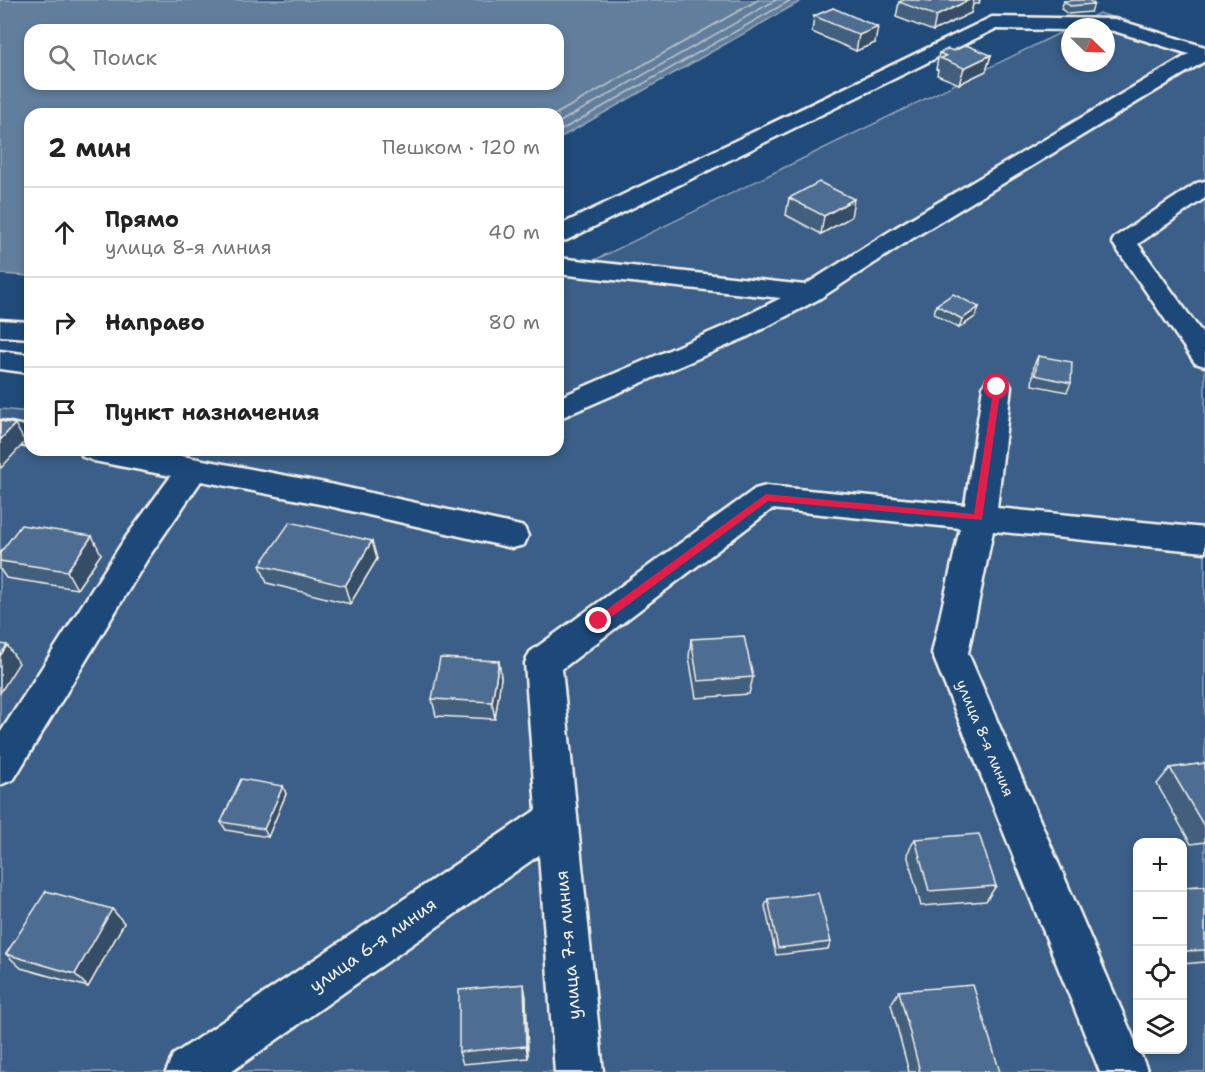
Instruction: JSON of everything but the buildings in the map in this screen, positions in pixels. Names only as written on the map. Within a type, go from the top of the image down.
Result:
[{"type":"street","points":[[564,232],[992,23],[1115,25],[1204,54]]},
{"type":"street","points":[[564,406],[737,331],[810,293],[903,233],[1204,54]]},
{"type":"street","points":[[1205,188],[1124,242],[1205,357]]},
{"type":"street","points":[[564,267],[810,293]]},
{"type":"street","points":[[0,328],[24,330]]},
{"type":"street","points":[[0,360],[24,363]]},
{"type":"street","name":"улица 8-я линия","points":[[997,387],[979,518],[950,653],[1124,1072]]},
{"type":"street","points":[[0,431],[24,436]]},
{"type":"street","points":[[123,456],[325,494],[512,536]]},
{"type":"street","points":[[0,767],[136,549],[192,470]]},
{"type":"street","name":"улица 7-я линия","points":[[579,1072],[543,663],[766,497],[979,518]]},
{"type":"street","points":[[979,518],[1205,540]]},
{"type":"street","name":"улица 6-я линия","points":[[190,1072],[557,819]]},
{"type":"shaded area","points":[[1099,13],[1114,18],[1089,18]]},
{"type":"shaded area","points":[[1115,18],[1205,48],[1205,1072],[0,1072],[0,409],[24,411],[24,456],[564,456],[564,275],[1061,32],[1061,72],[1115,72]]},
{"type":"water","points":[[0,0],[803,0],[564,136],[564,108],[24,108],[24,276],[0,274]]},
{"type":"route","points":[[599,621],[766,497],[979,518],[997,387]]}]
